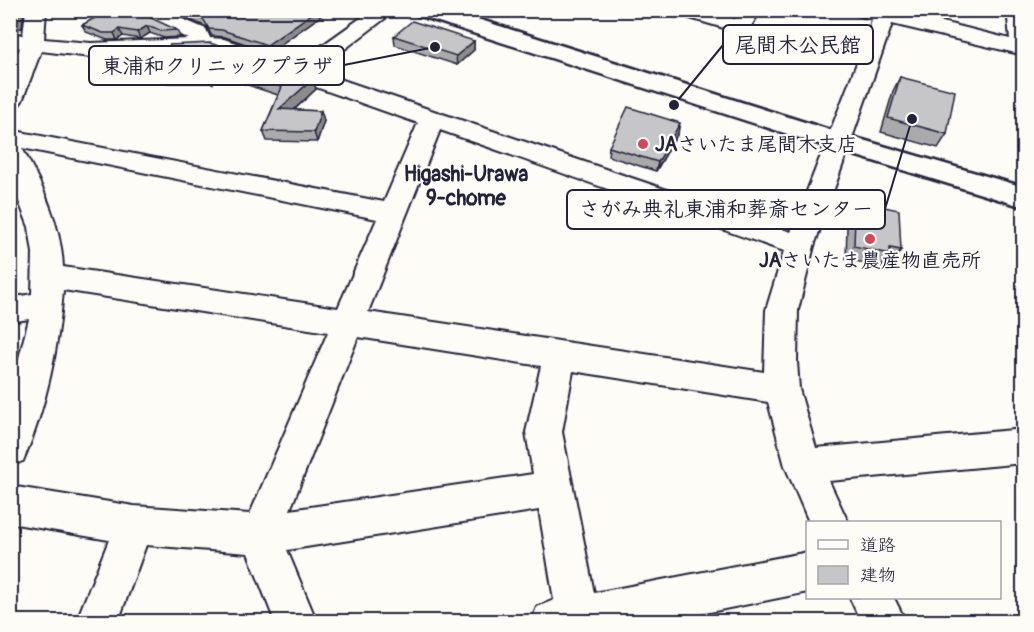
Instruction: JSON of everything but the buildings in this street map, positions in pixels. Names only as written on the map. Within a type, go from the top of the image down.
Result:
[{"type":"highway","points":[[425,10],[462,16],[840,142],[1023,197]]},
{"type":"street","points":[[10,101],[12,89],[33,44],[36,10]]},
{"type":"street","points":[[142,10],[198,34],[200,40],[197,46]]},
{"type":"street","points":[[300,72],[386,10]]},
{"type":"street","points":[[683,10],[741,27],[751,10]]},
{"type":"street","points":[[861,10],[884,13],[1023,49],[1018,19],[1013,10]]},
{"type":"street","points":[[829,521],[803,466],[782,389],[780,362],[782,310],[800,246],[840,142],[884,13]]},
{"type":"street","points":[[10,39],[33,44],[91,50],[216,44],[800,246]]},
{"type":"street","points":[[296,621],[261,534],[432,118]]},
{"type":"street","points":[[10,138],[393,213]]},
{"type":"street","points":[[10,150],[43,227],[48,289],[18,401],[10,448]]},
{"type":"street","points":[[10,310],[48,289],[348,322],[782,389]]},
{"type":"street","points":[[560,355],[544,432],[555,489],[570,620],[806,572]]},
{"type":"street","points":[[803,466],[1023,446]]},
{"type":"street","points":[[10,504],[134,525],[261,534],[555,489]]},
{"type":"street","points":[[98,621],[134,525]]},
{"type":"street","points":[[872,599],[885,621]]},
{"type":"place","name":"東浦和クリニックプラザ","points":[[435,47]]},
{"type":"place","name":"尾間木公民館","points":[[674,105]]},
{"type":"place","name":"さがみ典礼東浦和葬斎センター","points":[[912,119]]},
{"type":"place","name":"JAさいたま尾間木支店","points":[[643,144]]},
{"type":"place","name":"JAさいたま農産物直売所","points":[[870,239]]},
{"type":"district","name":"Higashi-Urawa 9-chome","points":[[466,186]]}]
